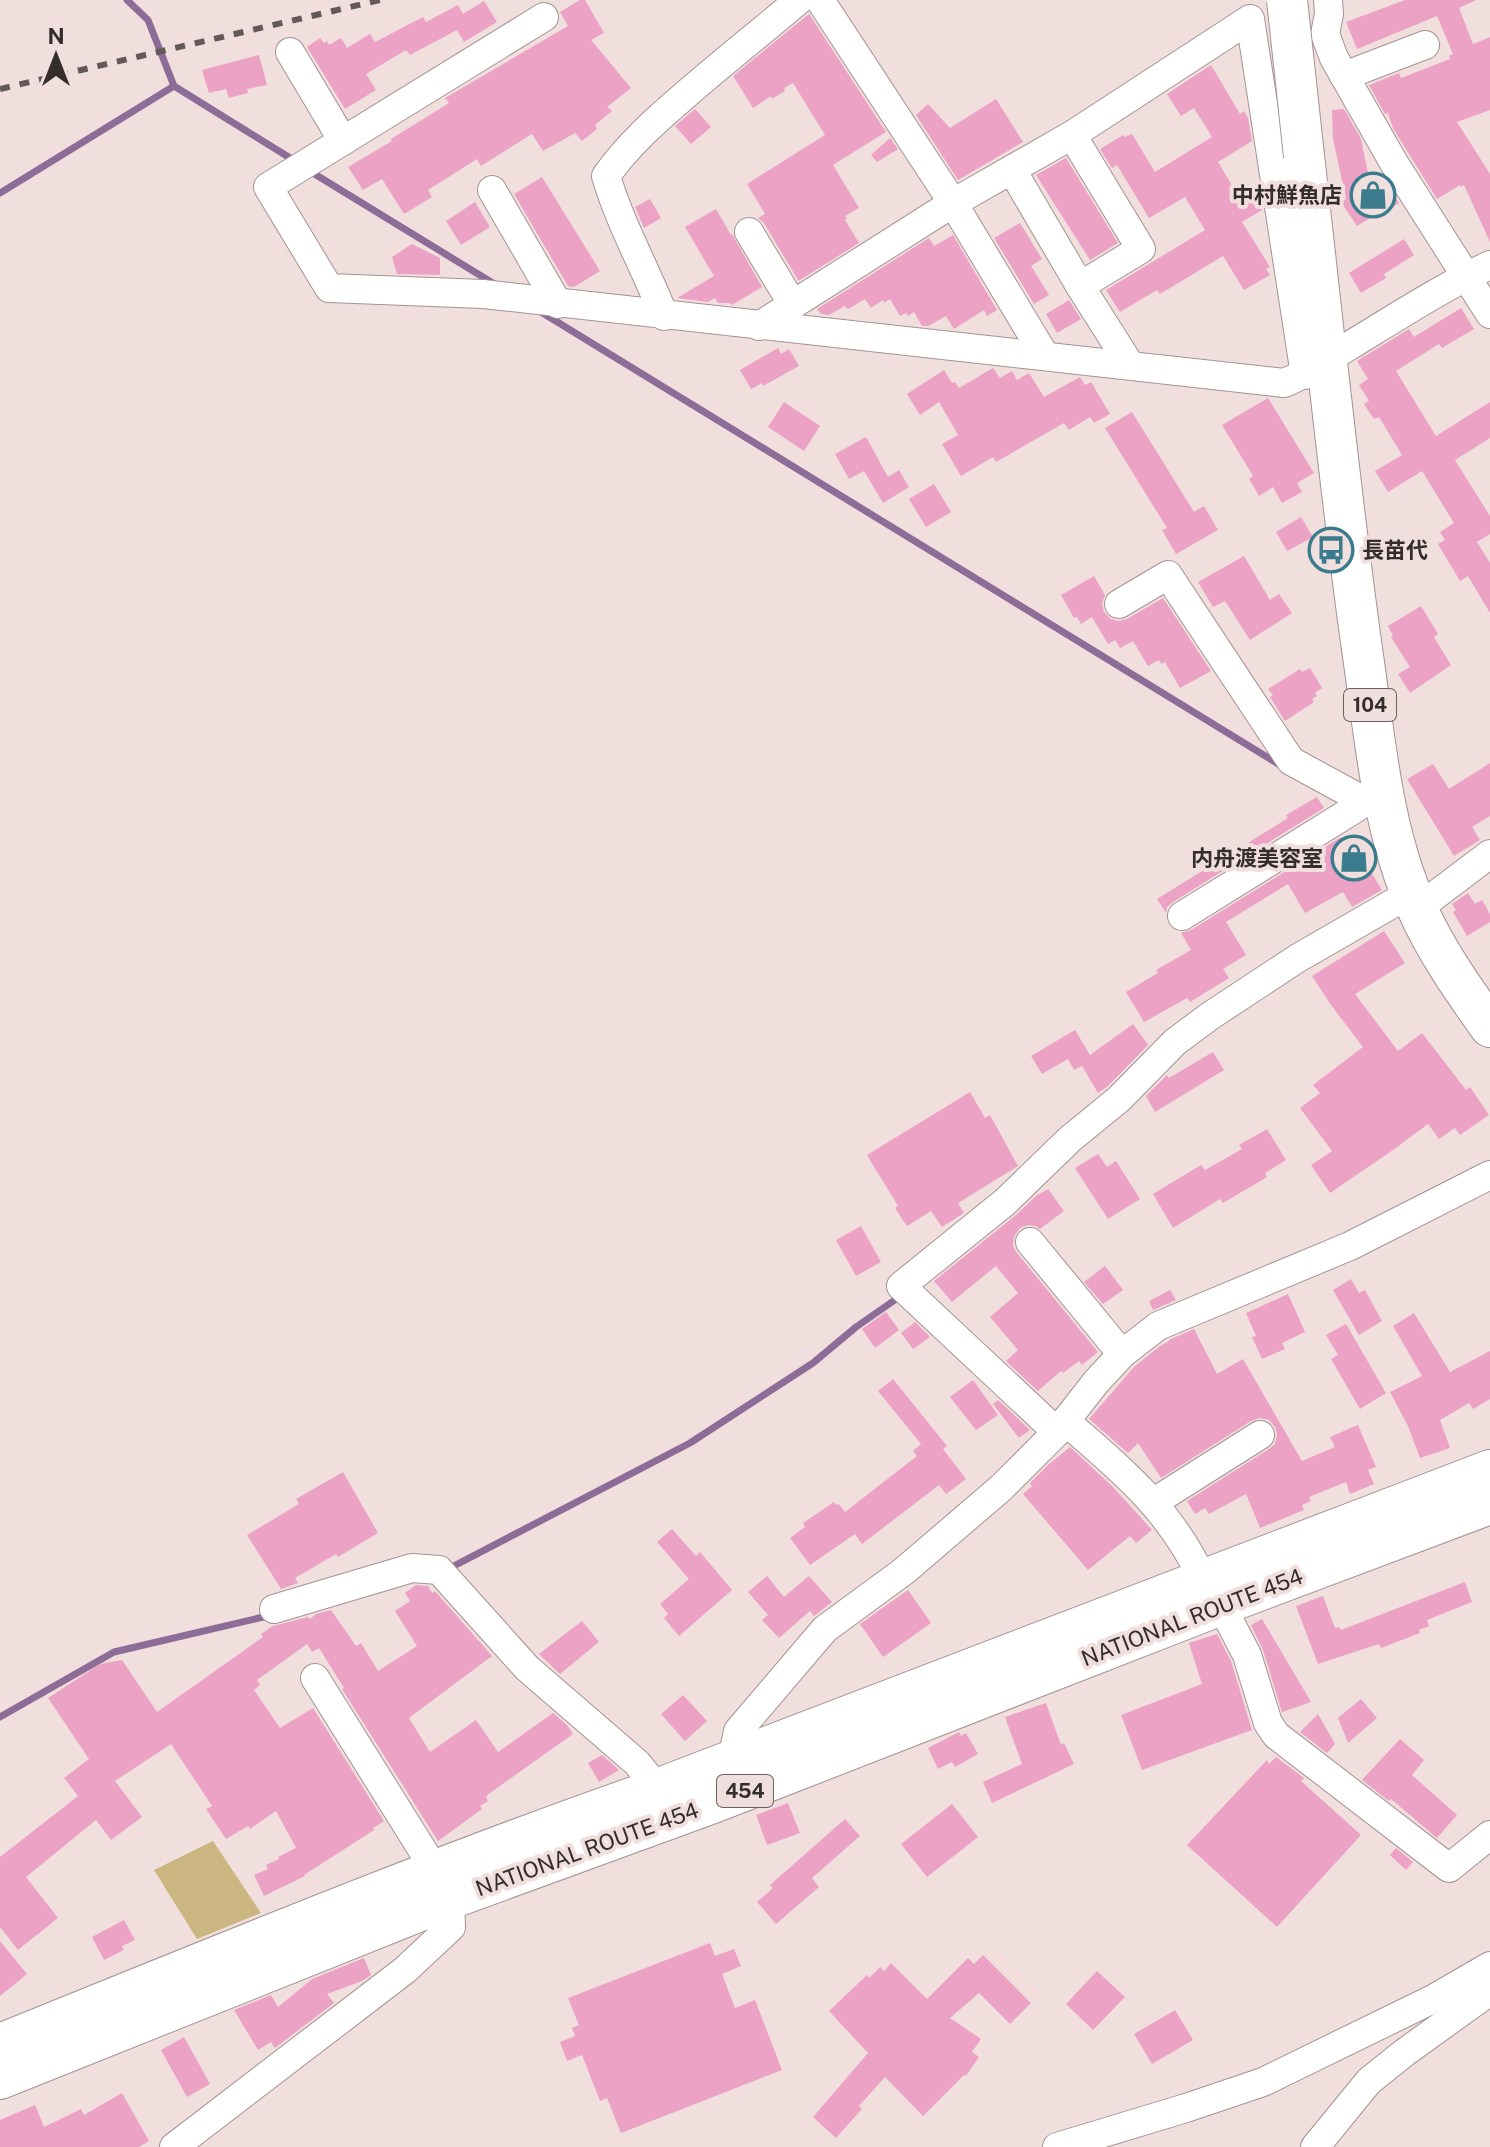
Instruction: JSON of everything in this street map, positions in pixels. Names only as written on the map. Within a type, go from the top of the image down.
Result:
[{"type":"highway","name":"104","points":[[1287,0],[1304,156],[1317,367],[1350,557],[1372,800],[1394,843],[1415,902],[1451,971],[1490,1027]]},
{"type":"highway","name":"NATIONAL ROUTE 454","points":[[668,1802],[725,1798],[1212,1593],[1490,1470]]},
{"type":"highway","name":"NATIONAL ROUTE 454","points":[[0,2044],[668,1802],[732,1759],[1212,1593],[1490,1504]]},
{"type":"highway","name":"NATIONAL ROUTE 454","points":[[0,2079],[442,1885]]},
{"type":"street","points":[[664,316],[606,176],[645,130],[799,0]]},
{"type":"street","points":[[820,0],[953,203],[1045,356]]},
{"type":"street","points":[[1328,0],[1325,34],[1334,58],[1394,163],[1478,270],[1490,314]]},
{"type":"street","points":[[759,326],[953,203],[1072,135],[1249,9],[1317,367]]},
{"type":"street","points":[[544,17],[268,187],[329,288],[483,294],[1284,383],[1317,367],[1478,270]]},
{"type":"street","points":[[1344,76],[1425,45]]},
{"type":"street","points":[[290,52],[343,141]]},
{"type":"street","points":[[1072,135],[1141,249],[1080,286]]},
{"type":"street","points":[[1012,170],[1130,365]]},
{"type":"street","points":[[492,190],[558,304]]},
{"type":"street","points":[[749,232],[793,305]]},
{"type":"street","points":[[1119,604],[1168,575],[1291,761],[1372,800]]},
{"type":"street","points":[[1182,916],[1372,800]]},
{"type":"street","points":[[1490,854],[1415,902],[1397,901],[1298,958],[1210,1016],[1175,1042],[1119,1099],[1070,1139],[1005,1202],[901,1286],[1061,1426],[1125,1473],[1154,1502],[1190,1553],[1247,1655],[1268,1723],[1276,1735],[1449,1868],[1490,1835]]},
{"type":"street","points":[[725,1798],[738,1731],[825,1629],[904,1571],[1001,1488],[1061,1426],[1122,1354],[1158,1326],[1350,1246],[1490,1175]]},
{"type":"street","points":[[1030,1242],[1122,1354]]},
{"type":"street","points":[[1154,1502],[1260,1435]]},
{"type":"street","points":[[274,1609],[412,1568],[439,1570],[527,1668],[637,1763],[668,1802]]},
{"type":"street","points":[[174,2147],[405,1970],[451,1927],[442,1885],[315,1678]]},
{"type":"street","points":[[1057,2147],[1263,2082],[1433,1999],[1490,1966]]},
{"type":"street","points":[[1315,2147],[1369,2081],[1490,1991]]},
{"type":"shaded area","points":[[213,1841],[261,1913],[197,1939],[154,1870]]},
{"type":"building","points":[[585,0],[604,33],[591,40],[631,88],[607,107],[612,111],[595,125],[597,129],[582,141],[575,133],[543,151],[532,134],[481,166],[477,159],[428,190],[432,197],[404,214],[382,179],[363,190],[348,167],[449,103],[445,98],[568,26],[560,12]]},
{"type":"building","points":[[1405,0],[1476,0],[1459,8],[1473,44],[1490,37],[1490,110],[1457,122],[1490,174],[1490,242],[1464,185],[1437,199],[1369,85],[1399,73],[1401,78],[1450,59],[1449,56],[1453,54],[1437,16],[1357,49],[1346,22]]},
{"type":"building","points":[[484,1],[497,22],[464,42],[457,30],[410,55],[406,50],[366,74],[376,90],[345,109],[307,47],[320,38],[329,45],[341,38],[347,48],[370,34],[375,42],[423,17],[426,22],[458,5],[463,14]]},
{"type":"building","points":[[809,14],[886,132],[833,165],[859,208],[845,216],[845,220],[859,243],[798,280],[758,218],[765,214],[747,184],[825,135],[793,83],[784,88],[785,91],[753,108],[733,76]]},
{"type":"building","points":[[259,55],[267,85],[247,89],[248,93],[229,98],[226,89],[209,93],[202,70]]},
{"type":"building","points":[[1211,65],[1240,114],[1244,111],[1248,118],[1252,141],[1218,162],[1236,192],[1250,184],[1261,202],[1262,210],[1242,222],[1270,267],[1266,269],[1270,275],[1244,290],[1223,256],[1160,294],[1157,290],[1120,312],[1106,290],[1205,230],[1185,197],[1149,218],[1117,165],[1112,168],[1100,149],[1123,135],[1132,134],[1155,172],[1212,137],[1194,108],[1181,116],[1167,94]]},
{"type":"building","points":[[996,99],[1023,142],[958,180],[916,115],[928,104],[950,128]]},
{"type":"building","points":[[695,109],[711,127],[691,144],[675,126]]},
{"type":"building","points":[[1344,109],[1361,139],[1371,187],[1384,179],[1399,203],[1357,226],[1341,202],[1346,199],[1333,139],[1332,110]]},
{"type":"building","points":[[890,138],[898,149],[877,162],[871,155]]},
{"type":"building","points":[[1066,158],[1118,243],[1090,260],[1036,175]]},
{"type":"building","points":[[542,177],[600,271],[574,287],[568,286],[514,194]]},
{"type":"building","points":[[650,199],[661,218],[644,228],[635,207]]},
{"type":"building","points":[[475,202],[490,227],[461,245],[446,221]]},
{"type":"building","points":[[716,209],[762,287],[732,305],[718,303],[715,298],[708,302],[677,298],[714,276],[685,227]]},
{"type":"building","points":[[1020,223],[1042,259],[1031,266],[1049,295],[1034,304],[994,238]]},
{"type":"building","points":[[953,235],[997,310],[987,316],[984,310],[954,329],[946,316],[922,326],[914,312],[900,316],[890,299],[871,308],[865,299],[829,315],[821,314],[817,309],[929,238],[934,246]]},
{"type":"building","points":[[1404,239],[1414,255],[1361,293],[1349,273]]},
{"type":"building","points":[[412,244],[440,258],[440,275],[397,274],[392,257]]},
{"type":"building","points":[[1069,300],[1081,319],[1057,333],[1046,314]]},
{"type":"building","points":[[1461,308],[1474,329],[1442,348],[1439,344],[1396,371],[1436,436],[1490,402],[1490,438],[1455,460],[1490,516],[1490,534],[1477,542],[1490,563],[1490,613],[1468,576],[1460,581],[1438,544],[1445,540],[1440,532],[1454,523],[1422,471],[1388,492],[1375,471],[1402,455],[1379,417],[1374,419],[1364,404],[1369,401],[1359,385],[1368,379],[1357,361],[1409,329],[1414,337]]},
{"type":"building","points":[[778,348],[781,354],[789,349],[799,366],[763,386],[762,383],[751,389],[740,370]]},
{"type":"building","points":[[993,368],[1000,378],[1012,371],[1017,380],[1029,373],[1044,397],[1080,377],[1085,385],[1091,382],[1110,414],[1094,423],[1090,417],[1069,430],[1064,423],[996,462],[993,457],[961,476],[942,444],[958,435],[939,402],[920,415],[907,394],[944,370],[959,388]]},
{"type":"building","points":[[1268,398],[1314,473],[1297,483],[1302,492],[1282,503],[1273,487],[1259,496],[1249,479],[1253,476],[1222,425]]},
{"type":"building","points":[[784,402],[820,426],[804,451],[768,427]]},
{"type":"building","points":[[1132,412],[1194,512],[1204,506],[1218,530],[1176,554],[1162,530],[1167,528],[1105,428]]},
{"type":"building","points":[[866,437],[888,477],[899,470],[909,487],[883,503],[864,471],[849,479],[835,454]]},
{"type":"building","points":[[934,484],[951,512],[926,527],[909,499]]},
{"type":"building","points":[[1301,517],[1313,537],[1287,551],[1276,532]]},
{"type":"building","points":[[1244,556],[1270,600],[1279,594],[1292,613],[1250,640],[1225,601],[1213,607],[1198,582]]},
{"type":"building","points":[[1094,576],[1105,595],[1102,603],[1104,612],[1111,619],[1127,619],[1163,598],[1211,671],[1180,688],[1165,662],[1161,664],[1159,660],[1148,666],[1133,641],[1120,648],[1115,640],[1108,644],[1092,617],[1081,624],[1061,595]]},
{"type":"building","points":[[1421,606],[1438,634],[1434,637],[1451,665],[1410,693],[1398,674],[1410,667],[1391,637],[1388,626]]},
{"type":"building","points":[[1310,668],[1322,688],[1315,693],[1314,702],[1285,721],[1268,689],[1300,669],[1302,672]]},
{"type":"building","points":[[1490,763],[1490,816],[1472,827],[1480,840],[1454,856],[1407,779],[1433,764],[1449,789]]},
{"type":"building","points":[[1317,797],[1324,808],[1173,902],[1166,913],[1157,899]]},
{"type":"building","points":[[1341,837],[1356,861],[1353,843],[1382,890],[1352,907],[1343,892],[1305,913],[1288,884],[1226,922],[1246,955],[1223,969],[1229,978],[1190,1002],[1187,998],[1144,1022],[1126,992],[1191,950],[1181,933],[1191,930]]},
{"type":"building","points":[[1468,893],[1475,904],[1482,900],[1490,914],[1490,922],[1467,936],[1453,912],[1456,910],[1452,904]]},
{"type":"building","points":[[1384,931],[1405,963],[1355,994],[1398,1051],[1422,1033],[1466,1090],[1470,1087],[1489,1115],[1460,1135],[1455,1128],[1439,1139],[1428,1124],[1330,1193],[1311,1165],[1332,1151],[1300,1108],[1320,1093],[1313,1085],[1363,1047],[1312,976]]},
{"type":"building","points":[[1133,1024],[1148,1045],[1098,1093],[1082,1066],[1074,1070],[1068,1059],[1042,1074],[1031,1056],[1075,1030],[1090,1055]]},
{"type":"building","points":[[1213,1052],[1224,1070],[1155,1112],[1146,1096],[1167,1075],[1169,1078]]},
{"type":"building","points":[[970,1092],[985,1118],[990,1115],[1018,1166],[958,1203],[964,1213],[942,1227],[931,1211],[907,1226],[867,1155]]},
{"type":"building","points":[[1267,1129],[1286,1160],[1265,1173],[1267,1177],[1223,1203],[1220,1199],[1173,1228],[1153,1194],[1201,1165],[1205,1170],[1242,1149],[1239,1145]]},
{"type":"building","points":[[1098,1154],[1107,1167],[1116,1161],[1140,1199],[1108,1219],[1075,1168]]},
{"type":"building","points":[[1048,1189],[1064,1211],[1040,1229],[1028,1225],[1020,1228],[1013,1246],[1098,1352],[1082,1365],[1079,1361],[1063,1373],[1061,1371],[1038,1391],[1006,1361],[1018,1350],[990,1317],[1018,1293],[996,1266],[952,1302],[934,1281]]},
{"type":"building","points":[[861,1226],[881,1262],[856,1276],[836,1240]]},
{"type":"building","points":[[1105,1266],[1123,1290],[1103,1304],[1084,1282]]},
{"type":"building","points":[[1351,1279],[1359,1293],[1365,1290],[1382,1321],[1359,1335],[1333,1290]]},
{"type":"building","points":[[1170,1290],[1176,1300],[1153,1310],[1149,1301]]},
{"type":"building","points":[[1288,1294],[1305,1332],[1282,1343],[1285,1349],[1262,1359],[1246,1313]]},
{"type":"building","points":[[886,1312],[899,1330],[875,1348],[862,1329]]},
{"type":"building","points":[[1414,1313],[1450,1372],[1490,1351],[1490,1399],[1473,1409],[1469,1403],[1440,1420],[1450,1448],[1420,1458],[1390,1392],[1422,1376],[1393,1326]]},
{"type":"building","points":[[915,1322],[930,1337],[913,1349],[901,1333]]},
{"type":"building","points":[[1346,1324],[1386,1393],[1360,1409],[1331,1359],[1338,1355],[1326,1335]]},
{"type":"building","points":[[1194,1329],[1217,1374],[1243,1359],[1302,1461],[1335,1447],[1330,1437],[1358,1425],[1376,1467],[1368,1470],[1374,1484],[1350,1494],[1346,1482],[1309,1497],[1311,1501],[1302,1505],[1304,1510],[1260,1528],[1246,1494],[1209,1514],[1205,1508],[1195,1514],[1187,1501],[1275,1444],[1277,1434],[1269,1420],[1260,1418],[1251,1421],[1161,1478],[1138,1443],[1128,1453],[1089,1419],[1134,1367],[1169,1340]]},
{"type":"building","points":[[893,1379],[947,1446],[943,1449],[966,1479],[946,1494],[939,1485],[862,1544],[855,1534],[810,1565],[790,1538],[805,1527],[803,1523],[834,1502],[845,1512],[917,1456],[913,1451],[921,1444],[878,1391]]},
{"type":"building","points":[[973,1380],[998,1415],[976,1430],[950,1397]]},
{"type":"building","points":[[998,1400],[1030,1430],[1019,1438],[993,1404]]},
{"type":"building","points":[[1070,1447],[1113,1487],[1152,1530],[1136,1543],[1130,1536],[1088,1570],[1023,1494],[1048,1465]]},
{"type":"building","points":[[343,1472],[378,1533],[295,1578],[298,1583],[281,1589],[247,1535],[299,1504],[296,1499]]},
{"type":"building","points":[[672,1529],[696,1556],[700,1552],[732,1590],[679,1636],[664,1618],[668,1614],[660,1604],[689,1579],[657,1542]]},
{"type":"building","points":[[767,1576],[784,1597],[809,1576],[832,1602],[814,1616],[810,1611],[779,1638],[762,1620],[768,1615],[748,1592]]},
{"type":"building","points":[[1465,1582],[1472,1602],[1427,1620],[1429,1626],[1419,1630],[1420,1633],[1381,1648],[1379,1644],[1318,1664],[1296,1606],[1323,1596],[1335,1628],[1341,1630]]},
{"type":"building","points":[[416,1585],[428,1586],[432,1593],[435,1591],[492,1656],[409,1718],[430,1752],[476,1720],[498,1752],[553,1713],[573,1734],[490,1793],[486,1797],[488,1801],[480,1806],[482,1809],[438,1841],[319,1648],[312,1652],[307,1644],[257,1680],[260,1685],[254,1690],[280,1728],[313,1708],[384,1821],[305,1876],[264,1896],[254,1875],[268,1869],[266,1865],[296,1848],[276,1811],[250,1829],[248,1826],[226,1839],[206,1809],[212,1806],[171,1744],[115,1781],[142,1817],[111,1840],[96,1820],[26,1877],[58,1918],[18,1950],[0,1927],[0,1857],[78,1796],[64,1778],[89,1759],[48,1698],[100,1664],[122,1660],[157,1712],[263,1637],[261,1634],[273,1626],[310,1619],[331,1610],[356,1646],[361,1643],[378,1671],[417,1646],[395,1611],[410,1601],[405,1593]]},
{"type":"building","points":[[908,1590],[931,1623],[883,1657],[860,1624]]},
{"type":"building","points":[[1262,1619],[1311,1702],[1282,1712],[1263,1650],[1251,1625]]},
{"type":"building","points":[[582,1621],[599,1642],[560,1674],[539,1654]]},
{"type":"building","points":[[1217,1634],[1231,1661],[1252,1730],[1142,1770],[1121,1715],[1202,1684],[1189,1643]]},
{"type":"building","points":[[683,1695],[707,1721],[685,1741],[661,1714]]},
{"type":"building","points":[[1361,1699],[1377,1718],[1348,1743],[1338,1718]]},
{"type":"building","points":[[1046,1703],[1061,1745],[1064,1743],[1074,1764],[992,1803],[983,1782],[1022,1764],[1005,1717]]},
{"type":"building","points":[[1318,1714],[1335,1744],[1327,1753],[1300,1732]]},
{"type":"building","points":[[959,1732],[961,1736],[966,1733],[978,1754],[955,1767],[952,1762],[938,1769],[928,1748]]},
{"type":"building","points":[[1400,1739],[1424,1760],[1412,1775],[1457,1815],[1437,1838],[1391,1799],[1389,1801],[1362,1780]]},
{"type":"building","points":[[602,1755],[619,1770],[599,1782],[588,1763]]},
{"type":"building","points":[[1276,1757],[1304,1778],[1301,1781],[1361,1835],[1277,1927],[1187,1845],[1267,1760],[1269,1764]]},
{"type":"building","points":[[788,1803],[800,1833],[767,1845],[756,1815]]},
{"type":"building","points":[[952,1804],[978,1837],[927,1877],[901,1844]]},
{"type":"building","points":[[845,1819],[860,1836],[812,1878],[819,1887],[776,1924],[757,1902],[773,1888],[770,1885]]},
{"type":"building","points":[[1396,1848],[1413,1862],[1406,1870],[1390,1855]]},
{"type":"building","points":[[124,1920],[135,1940],[122,1946],[124,1950],[104,1960],[92,1937]]},
{"type":"building","points":[[0,1941],[27,1974],[0,1996]]},
{"type":"building","points":[[710,1943],[715,1956],[734,1949],[741,1966],[722,1974],[735,2008],[755,2000],[782,2070],[621,2133],[607,2098],[600,2101],[582,2055],[567,2061],[560,2042],[575,2036],[572,2028],[579,2025],[568,1998]]},
{"type":"building","points":[[983,1955],[1031,2003],[1010,2024],[979,1993],[950,2018],[981,2039],[972,2052],[979,2057],[966,2076],[923,2116],[885,2077],[836,2138],[813,2117],[868,2053],[829,2011],[867,1975],[869,1978],[880,1967],[884,1971],[891,1963],[927,1999],[968,1958],[974,1964]]},
{"type":"building","points":[[364,1958],[371,1975],[327,1994],[334,2003],[275,2048],[271,2042],[258,2050],[234,2010],[271,1995],[278,2007],[312,1979]]},
{"type":"building","points":[[1097,1971],[1125,1997],[1093,2030],[1066,2004]]},
{"type":"building","points":[[1175,2010],[1193,2040],[1152,2064],[1134,2034]]},
{"type":"building","points":[[184,2037],[210,2084],[187,2097],[161,2050]]},
{"type":"building","points":[[122,2093],[149,2141],[139,2147],[0,2147],[0,2120],[35,2105],[44,2127],[81,2109],[84,2115]]},
{"type":"waterway","points":[[127,0],[148,20],[174,86],[295,161]]},
{"type":"waterway","points":[[0,193],[174,86]]},
{"type":"waterway","points":[[308,170],[496,285]]},
{"type":"waterway","points":[[541,312],[1280,765]]},
{"type":"waterway","points":[[448,1569],[690,1443],[813,1363],[856,1327],[902,1295]]},
{"type":"waterway","points":[[0,1717],[114,1652],[272,1615]]},
{"type":"railway","points":[[0,89],[380,0]]},
{"type":"place","name":"中村鮮魚店","points":[[1373,195]]},
{"type":"place","name":"長苗代","points":[[1331,550]]},
{"type":"place","name":"内舟渡美容室","points":[[1354,858]]}]
